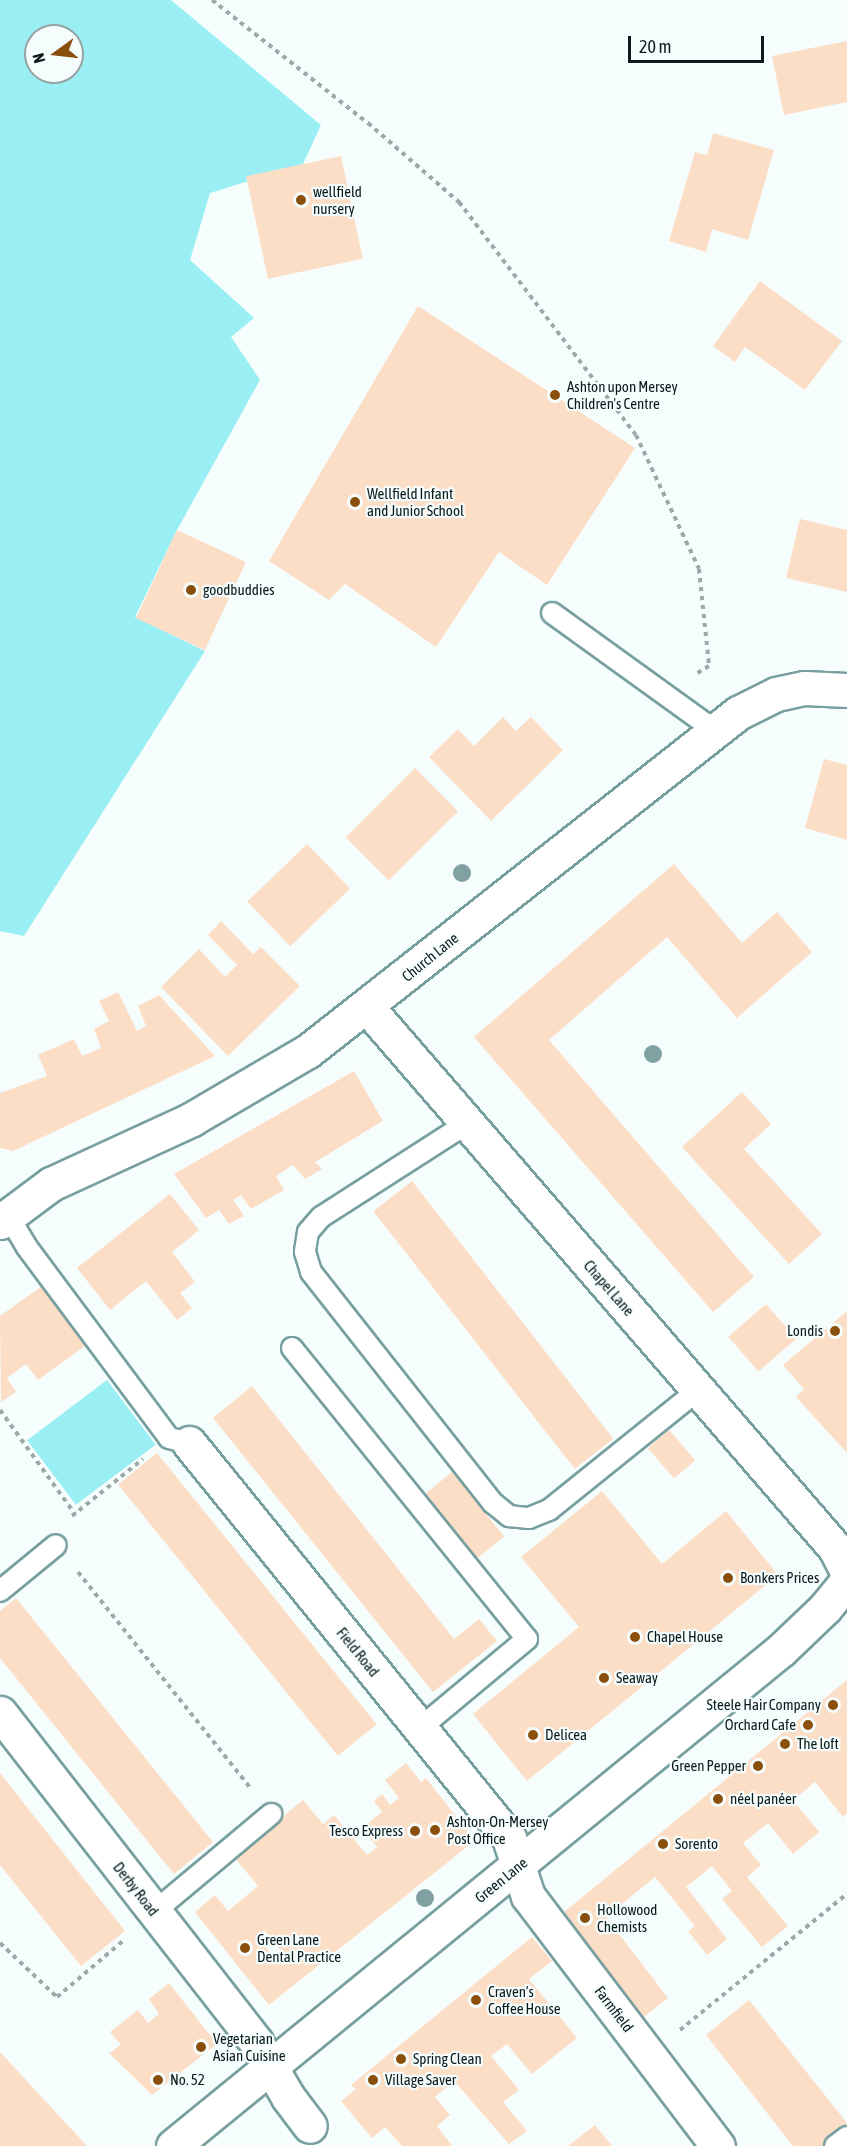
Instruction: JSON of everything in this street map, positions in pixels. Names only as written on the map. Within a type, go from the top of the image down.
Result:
[{"type":"street","name":"Church Lane","points":[[2,1214],[51,1184],[192,1119],[257,1083],[367,1007],[738,713],[776,694],[804,687],[847,690]]},
{"type":"street","name":"Chapel Lane","points":[[367,1007],[466,1125],[835,1548],[847,1572]]},
{"type":"street","name":"Field Road","points":[[179,1440],[509,1838],[518,1867]]},
{"type":"street","name":"Green Lane","points":[[178,2144],[781,1650],[825,1608],[847,1581]]},
{"type":"street","name":"Derby Road","points":[[0,1713],[271,2066],[309,2126]]},
{"type":"street","name":"Farmfield","points":[[518,1867],[528,1896],[718,2146]]},
{"type":"lane","points":[[552,613],[664,691],[714,730]]},
{"type":"lane","points":[[466,1125],[321,1217],[308,1232],[305,1252],[311,1272],[493,1503],[509,1516],[529,1518],[549,1510],[698,1390]]},
{"type":"lane","points":[[2,1214],[179,1440]]},
{"type":"lane","points":[[292,1348],[527,1639],[420,1728]]},
{"type":"lane","points":[[0,1591],[56,1545]]},
{"type":"lane","points":[[154,1912],[271,1814]]},
{"type":"lane","points":[[835,2146],[847,2137]]},
{"type":"path","points":[[212,0],[368,123],[459,202],[636,435],[699,569],[709,666],[664,691]]},
{"type":"path","points":[[0,1410],[75,1514]]},
{"type":"path","points":[[179,1440],[49,1535],[271,1814]]},
{"type":"path","points":[[649,2055],[847,1894]]},
{"type":"path","points":[[0,1943],[57,1997],[154,1912]]},
{"type":"shaded area","points":[[0,0],[171,0],[321,125],[303,164],[210,193],[190,260],[254,318],[231,337],[260,380],[177,530],[135,617],[205,651],[24,936],[0,931]]},
{"type":"shaded area","points":[[107,1380],[156,1445],[76,1505],[27,1440]]},
{"type":"building","points":[[847,41],[847,102],[784,115],[772,56]]},
{"type":"building","points":[[713,133],[774,150],[748,240],[712,229],[706,252],[669,241],[695,152],[707,155]]},
{"type":"building","name":"wellfield nursery","points":[[341,156],[363,259],[268,279],[246,176]]},
{"type":"building","points":[[760,281],[842,341],[805,390],[745,347],[735,362],[713,346]]},
{"type":"building","points":[[418,306],[635,448],[547,585],[499,552],[436,647],[345,584],[329,600],[269,561]]},
{"type":"building","points":[[800,519],[847,530],[847,592],[786,578]]},
{"type":"building","name":"goodbuddies","points":[[177,530],[246,562],[205,650],[136,618]]},
{"type":"building","points":[[503,717],[516,731],[531,717],[563,750],[491,821],[429,757],[458,729],[474,746]]},
{"type":"building","points":[[824,759],[847,765],[847,840],[805,828]]},
{"type":"building","points":[[415,768],[458,811],[389,880],[346,837]]},
{"type":"building","points":[[307,844],[350,889],[290,946],[247,902]]},
{"type":"building","points":[[674,864],[742,943],[777,912],[812,952],[737,1018],[667,937],[549,1040],[754,1277],[713,1312],[474,1037]]},
{"type":"building","points":[[221,921],[253,954],[261,947],[300,986],[228,1056],[161,987],[199,949],[225,977],[237,965],[208,935]]},
{"type":"building","points":[[118,992],[137,1031],[146,1026],[138,1006],[159,995],[215,1056],[13,1151],[0,1148],[0,1093],[47,1076],[38,1055],[74,1039],[82,1056],[101,1048],[94,1029],[109,1021],[99,1001]]},
{"type":"building","points":[[354,1071],[383,1121],[315,1162],[322,1169],[305,1179],[293,1165],[276,1176],[284,1190],[251,1209],[241,1195],[233,1200],[244,1216],[229,1224],[219,1210],[206,1218],[174,1174]]},
{"type":"building","points":[[742,1092],[771,1124],[744,1149],[822,1234],[789,1264],[682,1147]]},
{"type":"building","points":[[412,1181],[613,1439],[575,1469],[373,1211]]},
{"type":"building","points":[[170,1194],[199,1230],[172,1252],[195,1282],[180,1293],[192,1308],[177,1320],[146,1281],[110,1310],[77,1268]]},
{"type":"building","points":[[42,1286],[85,1346],[38,1380],[26,1364],[7,1378],[16,1392],[1,1402],[0,1316]]},
{"type":"building","points":[[766,1304],[796,1339],[758,1372],[728,1337]]},
{"type":"building","points":[[847,1311],[847,1453],[796,1397],[804,1389],[783,1365]]},
{"type":"building","points":[[252,1386],[454,1639],[479,1619],[497,1641],[433,1692],[213,1418]]},
{"type":"building","points":[[669,1430],[695,1460],[674,1479],[648,1448]]},
{"type":"building","points":[[157,1453],[377,1724],[338,1756],[118,1484]]},
{"type":"building","points":[[452,1472],[504,1537],[475,1560],[422,1496]]},
{"type":"building","name":"Chapel House","points":[[602,1491],[662,1564],[726,1511],[778,1575],[527,1781],[473,1714],[579,1627],[521,1557]]},
{"type":"building","points":[[16,1598],[213,1842],[174,1874],[0,1658],[0,1611]]},
{"type":"building","points":[[847,1680],[847,1813],[843,1817],[815,1782],[793,1800],[819,1832],[793,1854],[768,1823],[743,1843],[761,1865],[747,1877],[788,1926],[762,1947],[722,1899],[732,1891],[712,1866],[686,1887],[727,1939],[707,1955],[688,1931],[695,1926],[655,1877],[606,1917],[668,1998],[639,2021],[558,1917]]},
{"type":"building","points":[[406,1763],[421,1782],[426,1778],[469,1833],[468,1846],[269,2005],[195,1912],[215,1895],[228,1911],[258,1886],[234,1857],[303,1800],[323,1824],[334,1815],[367,1855],[377,1847],[362,1828],[382,1812],[374,1801],[382,1794],[390,1805],[399,1798],[385,1780]],"holes":[[[264,1930],[284,1955],[277,1960],[257,1937]]]},
{"type":"building","points":[[0,1773],[125,1931],[81,1966],[0,1865]]},
{"type":"building","points":[[532,1937],[552,1961],[529,1979],[577,2038],[532,2074],[507,2044],[491,2056],[519,2090],[503,2102],[527,2131],[509,2144],[454,2081],[435,2097],[450,2115],[437,2126],[452,2146],[402,2146],[385,2127],[372,2138],[341,2101],[356,2089],[351,2085]]},
{"type":"building","points":[[169,1983],[217,2044],[152,2095],[109,2053],[121,2045],[110,2032],[138,2010],[148,2023],[159,2014],[149,1999]]},
{"type":"building","points":[[749,2000],[847,2123],[822,2146],[793,2146],[706,2035]]},
{"type":"building","points":[[0,2052],[87,2146],[0,2146]]},
{"type":"building","points":[[595,2125],[612,2146],[568,2146]]},
{"type":"place","name":"wellfield nursery","points":[[301,200]]},
{"type":"place","name":"Ashton upon Mersey Children's Centre","points":[[555,395]]},
{"type":"place","name":"Wellfield Infant and Junior School","points":[[355,502]]},
{"type":"place","name":"goodbuddies","points":[[191,590]]},
{"type":"place","name":"Londis","points":[[835,1331]]},
{"type":"place","name":"Bonkers Prices","points":[[728,1578]]},
{"type":"place","name":"Chapel House","points":[[635,1637]]},
{"type":"place","name":"Seaway","points":[[604,1678]]},
{"type":"place","name":"Steele Hair Company","points":[[833,1705]]},
{"type":"place","name":"Orchard Cafe","points":[[808,1725]]},
{"type":"place","name":"Delicea","points":[[533,1735]]},
{"type":"place","name":"The loft","points":[[785,1744]]},
{"type":"place","name":"Green Pepper","points":[[758,1766]]},
{"type":"place","name":"néel panéer","points":[[718,1799]]},
{"type":"place","name":"Ashton-On-Mersey Post Office","points":[[435,1830]]},
{"type":"place","name":"Tesco Express","points":[[415,1831]]},
{"type":"place","name":"Sorento","points":[[663,1844]]},
{"type":"place","name":"Hollowood Chemists","points":[[585,1918]]},
{"type":"place","name":"Green Lane Dental Practice","points":[[245,1948]]},
{"type":"place","name":"Craven’s Coffee House","points":[[476,2000]]},
{"type":"place","name":"Vegetarian Asian Cuisine","points":[[201,2047]]},
{"type":"place","name":"Spring Clean","points":[[401,2059]]},
{"type":"place","name":"No. 52","points":[[158,2080]]},
{"type":"place","name":"Village Saver","points":[[373,2080]]}]
